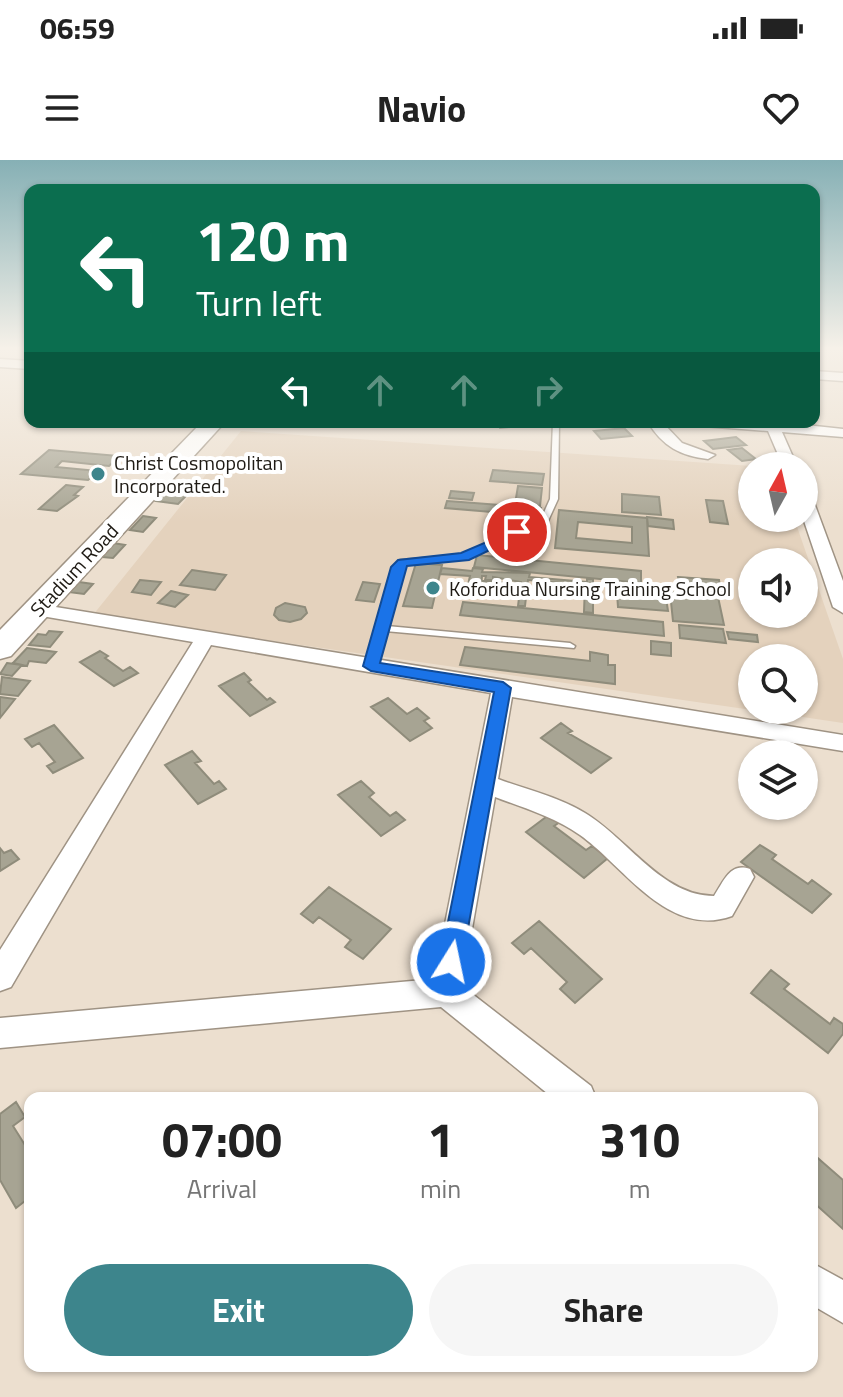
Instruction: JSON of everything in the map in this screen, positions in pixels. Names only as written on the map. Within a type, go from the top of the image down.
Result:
[{"type":"main road","name":"Stadium Road","points":[[0,617],[188,428]]},
{"type":"main road","name":"Stadium Road","points":[[0,649],[208,428]]},
{"type":"street","points":[[658,428],[663,438],[695,454],[708,455]]},
{"type":"street","points":[[773,428],[784,452]]},
{"type":"street","points":[[803,428],[843,433]]},
{"type":"street","points":[[816,532],[843,607]]},
{"type":"street","points":[[37,610],[843,743]]},
{"type":"street","points":[[0,977],[206,637]]},
{"type":"street","points":[[446,992],[503,688]]},
{"type":"street","points":[[486,784],[573,818],[612,845],[666,897],[703,910],[722,908],[741,877]]},
{"type":"street","points":[[0,1033],[446,992],[571,1092]]},
{"type":"street","points":[[818,1286],[843,1303]]},
{"type":"lane","points":[[371,666],[398,567],[403,562],[464,557],[545,519],[554,499],[556,428]]},
{"type":"lane","points":[[381,628],[570,646]]},
{"type":"shaded area","name":"Koforidua Nursing Training School","points":[[241,431],[738,465],[738,532],[799,532],[804,548],[738,548],[738,628],[818,628],[818,587],[843,659],[843,723],[818,719],[818,644],[738,644],[738,708],[93,615]]},
{"type":"building","points":[[624,428],[632,436],[601,439],[594,431]]},
{"type":"building","points":[[736,437],[746,445],[713,449],[704,441]]},
{"type":"building","points":[[742,448],[747,452],[738,452],[738,458],[728,450]]},
{"type":"building","points":[[49,450],[119,456],[109,466],[62,461],[56,467],[98,471],[88,480],[21,474]]},
{"type":"building","points":[[493,470],[544,474],[542,485],[490,481]]},
{"type":"building","points":[[66,485],[83,487],[74,495],[78,496],[57,511],[39,509]]},
{"type":"building","points":[[518,486],[542,488],[540,506],[515,504]]},
{"type":"building","points":[[167,490],[189,493],[178,504],[156,501]]},
{"type":"building","points":[[451,491],[474,493],[472,500],[449,498]]},
{"type":"building","points":[[622,494],[659,497],[661,515],[622,512]]},
{"type":"building","points":[[706,500],[723,501],[728,524],[710,522]]},
{"type":"building","points":[[447,501],[541,508],[540,516],[445,508]]},
{"type":"building","points":[[559,510],[647,518],[649,556],[555,548]],"holes":[[[578,522],[632,527],[632,543],[576,538]]]},
{"type":"building","points":[[143,516],[156,518],[143,532],[130,530]]},
{"type":"building","points":[[647,517],[673,520],[674,529],[648,526]]},
{"type":"building","points":[[113,543],[125,545],[113,558],[101,557]]},
{"type":"building","points":[[477,555],[641,571],[641,583],[474,567]]},
{"type":"building","points":[[416,563],[442,565],[432,608],[403,606]]},
{"type":"building","points":[[442,568],[530,573],[529,577],[587,582],[587,579],[593,579],[593,613],[584,612],[585,585],[528,580],[525,606],[518,606],[521,582],[493,577],[493,580],[485,580],[486,576],[482,576],[481,590],[467,589],[470,576],[440,574]]},
{"type":"building","points":[[192,570],[226,575],[215,590],[180,585]]},
{"type":"building","points":[[678,577],[719,580],[721,593],[680,589]]},
{"type":"building","points":[[140,580],[161,582],[151,595],[132,592]]},
{"type":"building","points":[[483,581],[520,584],[518,596],[481,593]]},
{"type":"building","points":[[79,582],[93,584],[84,594],[69,592]]},
{"type":"building","points":[[363,582],[380,584],[374,602],[356,600]]},
{"type":"building","points":[[171,591],[188,595],[175,607],[158,603]]},
{"type":"building","points":[[670,592],[718,597],[724,625],[673,621]]},
{"type":"building","points":[[617,593],[666,598],[668,611],[618,607]]},
{"type":"building","points":[[463,602],[663,622],[664,636],[460,615]]},
{"type":"building","points":[[285,603],[305,607],[307,613],[301,619],[290,622],[279,620],[274,615],[276,608]]},
{"type":"building","points":[[679,625],[723,629],[726,643],[680,638]]},
{"type":"building","points":[[49,631],[62,632],[50,647],[29,645],[38,634],[46,635]]},
{"type":"building","points":[[727,632],[757,635],[758,642],[729,639]]},
{"type":"building","points":[[651,641],[671,643],[671,656],[651,654]]},
{"type":"building","points":[[465,647],[590,661],[590,652],[608,655],[608,665],[615,665],[615,684],[460,665]]},
{"type":"building","points":[[27,648],[56,652],[46,663],[29,661],[27,666],[13,663]]},
{"type":"building","points":[[100,651],[123,671],[130,667],[138,673],[114,686],[80,662]]},
{"type":"building","points":[[7,663],[22,665],[12,676],[0,674]]},
{"type":"building","points":[[244,673],[251,680],[248,682],[267,700],[270,698],[275,702],[250,716],[219,686]]},
{"type":"building","points":[[2,677],[30,681],[18,696],[0,694]]},
{"type":"building","points":[[0,697],[15,699],[0,718]]},
{"type":"building","points":[[388,698],[407,714],[417,708],[429,718],[424,721],[432,728],[410,741],[371,707]]},
{"type":"building","points":[[561,723],[572,731],[568,733],[611,758],[591,773],[541,738]]},
{"type":"building","points":[[54,725],[83,758],[53,773],[47,766],[55,762],[39,743],[32,747],[25,739]]},
{"type":"building","points":[[192,751],[201,761],[195,763],[214,784],[219,781],[226,789],[198,804],[165,765]]},
{"type":"building","points":[[361,781],[374,793],[369,797],[390,816],[396,812],[405,820],[381,836],[338,795]]},
{"type":"building","points":[[550,814],[560,822],[554,826],[586,850],[592,846],[608,858],[584,878],[526,832]]},
{"type":"building","points":[[760,845],[776,855],[772,859],[808,884],[812,880],[831,894],[812,913],[741,862]]},
{"type":"building","points":[[0,848],[4,853],[11,850],[19,859],[0,871]]},
{"type":"building","points":[[329,887],[391,929],[363,959],[345,947],[351,940],[319,917],[313,923],[301,914]]},
{"type":"building","points":[[539,921],[602,979],[575,1003],[560,989],[567,982],[531,948],[524,954],[512,943]]},
{"type":"building","points":[[771,970],[789,984],[784,989],[830,1024],[834,1018],[843,1024],[843,1034],[828,1053],[751,993]]},
{"type":"building","points":[[16,1102],[24,1115],[13,1126],[24,1143],[24,1202],[16,1208],[0,1180],[0,1114]]},
{"type":"building","points":[[818,1158],[843,1180],[843,1229],[818,1206]]},
{"type":"place","name":"Christ Cosmopolitan Incorporated.","points":[[98,474]]},
{"type":"place","name":"Koforidua Nursing Training School","points":[[433,588]]},
{"type":"route","points":[[451,962],[503,688],[371,666],[398,567],[403,562],[464,557],[517,532]]}]
